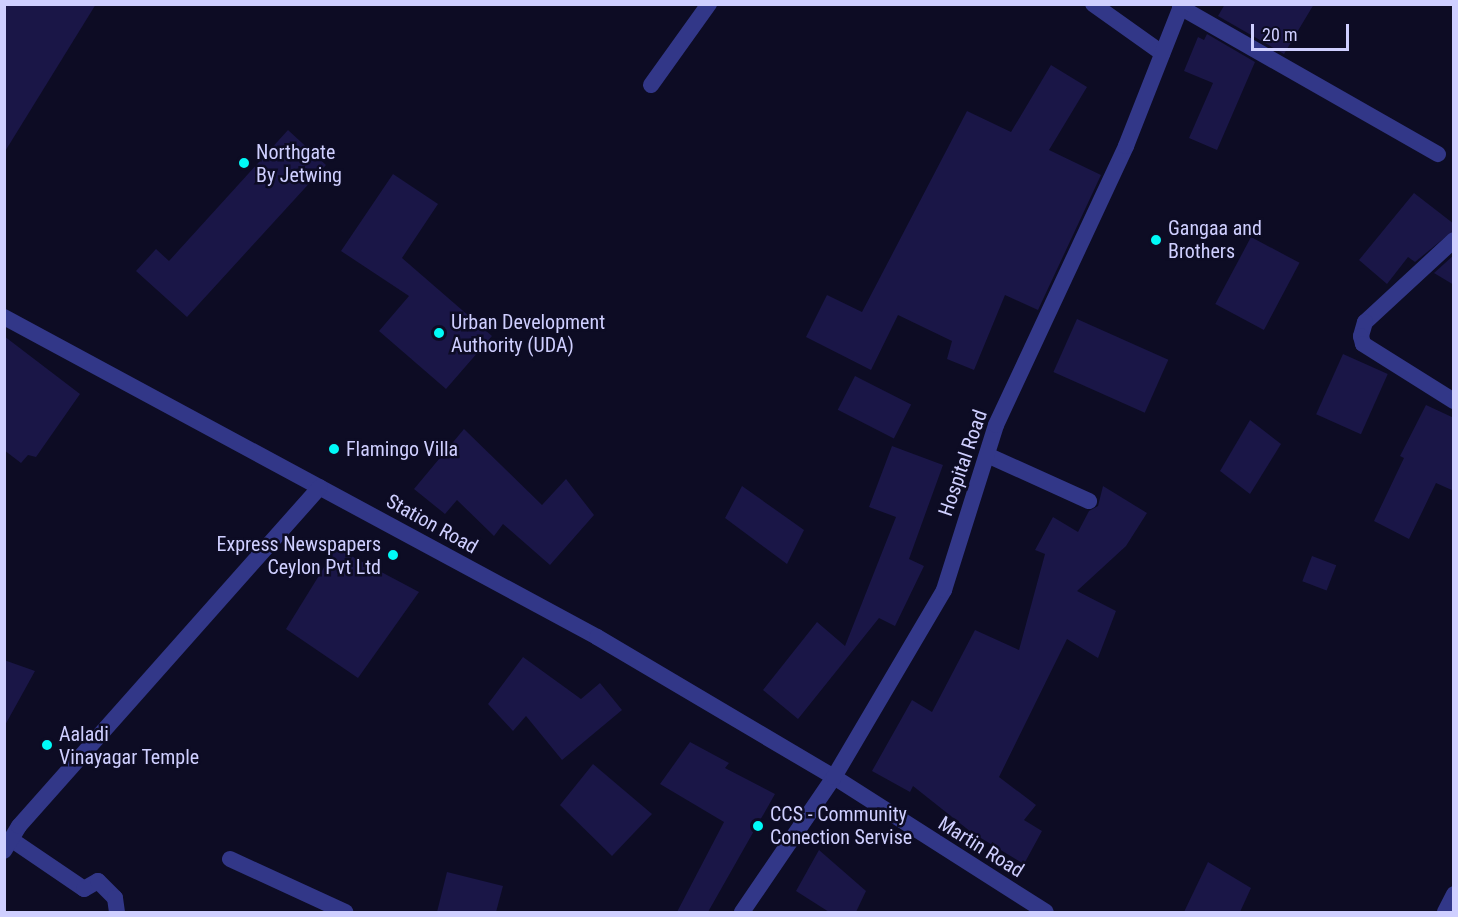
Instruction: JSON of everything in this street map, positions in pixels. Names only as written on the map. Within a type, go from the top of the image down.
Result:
[{"type":"street","points":[[651,85],[709,4]]},
{"type":"street","points":[[1093,4],[1162,53]]},
{"type":"street","points":[[1181,6],[1438,154]]},
{"type":"street","name":"Hospital Road","points":[[742,912],[834,777],[944,590],[996,425],[1126,146],[1181,6]]},
{"type":"street","points":[[1454,240],[1365,322],[1361,336],[1364,344],[1454,401]]},
{"type":"street","name":"Station Road","points":[[4,317],[597,637],[834,777]]},
{"type":"street","points":[[987,455],[1089,501]]},
{"type":"street","points":[[117,912],[115,898],[98,881],[84,890],[8,845],[19,826],[320,487]]},
{"type":"street","name":"Martin Road","points":[[834,777],[1046,912]]},
{"type":"street","points":[[230,859],[345,912]]},
{"type":"street","points":[[1445,912],[1454,894]]},
{"type":"building","points":[[4,4],[96,4],[4,153]]},
{"type":"building","points":[[1225,4],[1314,4],[1284,54],[1218,16]]},
{"type":"building","points":[[1207,34],[1255,62],[1217,150],[1189,138],[1213,83],[1184,71],[1198,37],[1204,40]]},
{"type":"building","points":[[1051,65],[1087,87],[1049,150],[1101,175],[1038,310],[1005,295],[974,370],[947,359],[952,341],[898,315],[871,370],[806,337],[827,295],[862,312],[967,111],[1011,132]]},
{"type":"building","points":[[288,130],[326,165],[187,317],[136,271],[156,249],[169,261]]},
{"type":"building","points":[[393,174],[438,204],[402,258],[492,336],[446,389],[379,331],[409,296],[341,251]]},
{"type":"building","points":[[1414,193],[1454,224],[1454,230],[1415,262],[1408,257],[1387,284],[1359,260]]},
{"type":"building","points":[[1251,237],[1300,263],[1264,330],[1215,304]]},
{"type":"building","points":[[1454,255],[1454,285],[1434,273]]},
{"type":"building","points":[[1077,319],[1168,360],[1145,413],[1053,372]]},
{"type":"building","points":[[4,336],[80,394],[36,457],[28,455],[21,463],[4,450]]},
{"type":"building","points":[[1343,354],[1388,374],[1361,434],[1316,414]]},
{"type":"building","points":[[855,376],[911,405],[894,438],[838,410]]},
{"type":"building","points":[[1426,405],[1454,418],[1454,491],[1436,483],[1409,539],[1374,521],[1404,458],[1400,456]]},
{"type":"building","points":[[1250,420],[1281,444],[1250,494],[1220,471]]},
{"type":"building","points":[[464,429],[542,505],[566,479],[594,515],[550,565],[503,524],[494,536],[457,500],[445,514],[414,489]]},
{"type":"building","points":[[892,446],[943,465],[909,559],[924,566],[895,626],[879,618],[798,719],[763,690],[817,622],[845,646],[896,517],[869,507]]},
{"type":"building","points":[[742,486],[804,530],[787,564],[725,518]]},
{"type":"building","points":[[1103,486],[1147,513],[1126,546],[1077,591],[1116,611],[1098,658],[1067,639],[999,777],[1036,805],[1024,820],[1042,831],[1024,864],[971,832],[913,786],[910,792],[872,771],[912,700],[932,712],[975,630],[1019,650],[1045,554],[1035,550],[1053,517],[1078,532],[1089,511],[1098,506]]},
{"type":"building","points":[[336,548],[419,592],[358,678],[286,629]]},
{"type":"building","points":[[1312,556],[1336,565],[1327,591],[1302,581]]},
{"type":"building","points":[[523,657],[581,699],[600,683],[622,710],[562,760],[526,716],[513,731],[488,704]]},
{"type":"building","points":[[4,660],[35,671],[4,727]]},
{"type":"building","points":[[690,742],[729,763],[725,768],[775,794],[708,912],[677,912],[724,822],[660,784]]},
{"type":"building","points":[[593,764],[652,814],[612,856],[560,805]]},
{"type":"building","points":[[819,850],[866,891],[856,912],[829,912],[796,891]]},
{"type":"building","points":[[1208,862],[1251,888],[1240,912],[1184,912]]},
{"type":"building","points":[[447,872],[503,886],[496,912],[437,912]]},
{"type":"place","name":"Northgate By Jetwing","points":[[244,163]]},
{"type":"place","name":"Gangaa and Brothers","points":[[1156,240]]},
{"type":"place","name":"Urban Development Authority (UDA)","points":[[439,333]]},
{"type":"place","name":"Flamingo Villa","points":[[334,449]]},
{"type":"place","name":"Express Newspapers Ceylon Pvt Ltd","points":[[393,555]]},
{"type":"place","name":"Aaladi Vinayagar Temple","points":[[47,745]]},
{"type":"place","name":"CCS - Community Conection Servise","points":[[758,826]]}]
